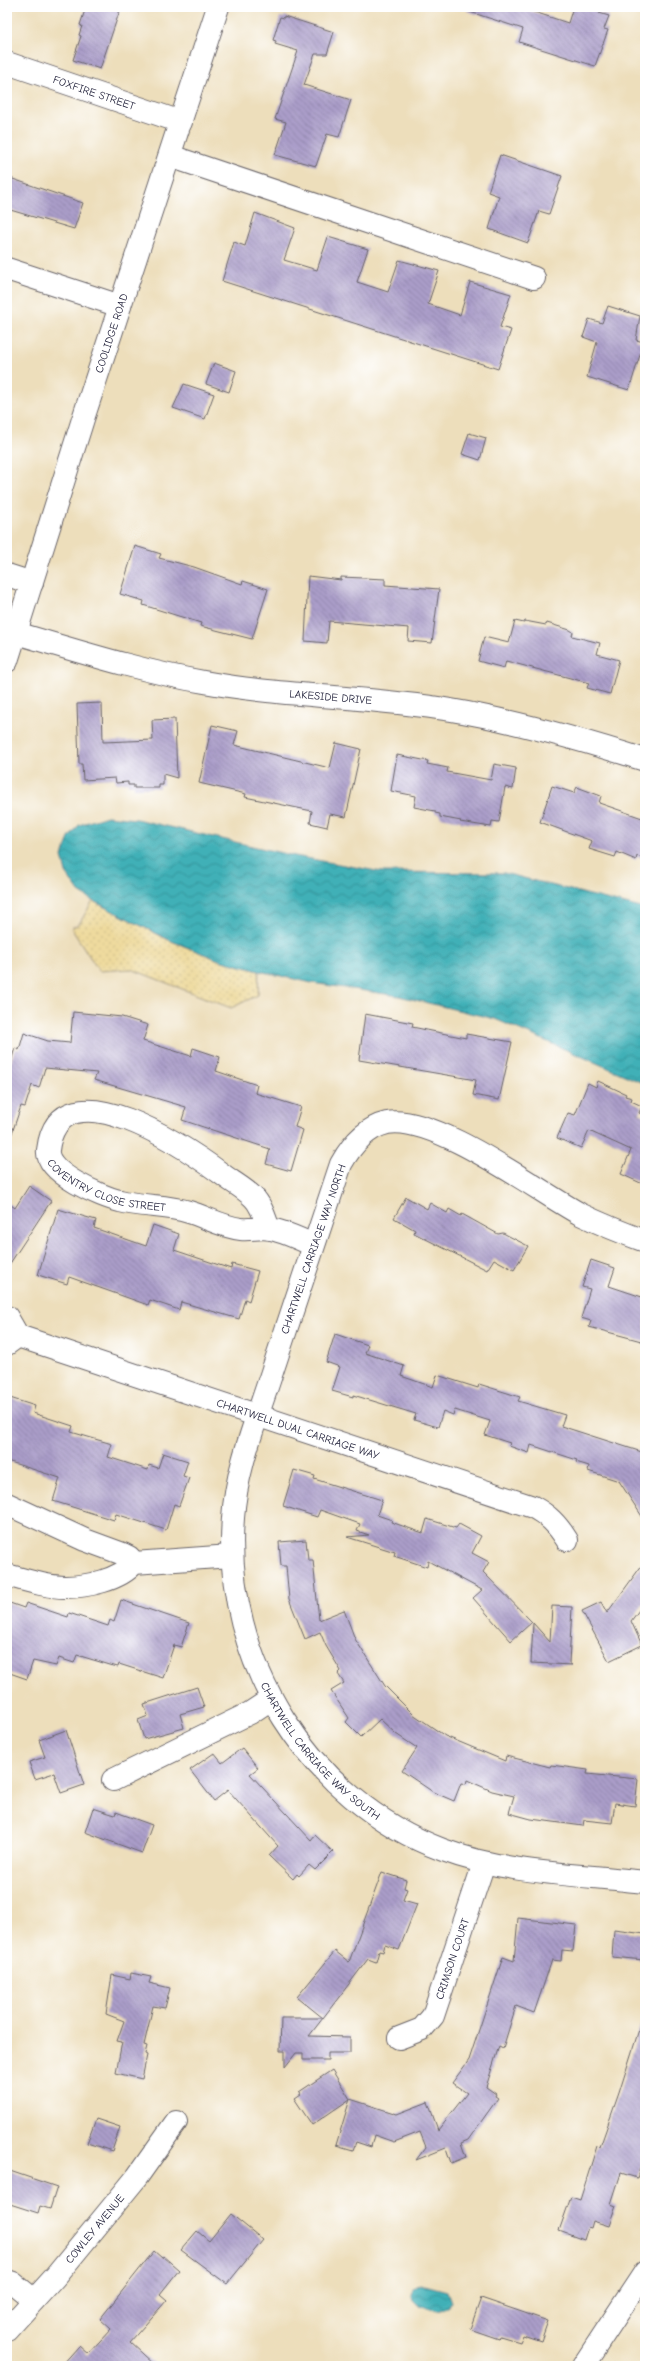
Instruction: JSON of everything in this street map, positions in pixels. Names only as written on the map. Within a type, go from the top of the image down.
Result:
[{"type":"street","name":"COOLIDGE ROAD","points":[[7,661],[120,306],[218,7]]},
{"type":"street","name":"FOXFIRE STREET","points":[[7,63],[181,122]]},
{"type":"street","points":[[170,156],[534,278]]},
{"type":"street","points":[[7,269],[120,306]]},
{"type":"street","points":[[7,574],[32,583]]},
{"type":"street","name":"LAKESIDE DRIVE","points":[[16,633],[130,665],[203,682],[262,691],[450,710],[519,724],[645,760]]},
{"type":"street","name":"COVENTRY CLOSE STREET","points":[[269,1228],[253,1197],[197,1155],[134,1121],[109,1113],[78,1112],[65,1116],[56,1125],[48,1151],[50,1161],[58,1170],[73,1180],[108,1198],[188,1211],[239,1229],[269,1228],[313,1245]]},
{"type":"street","name":"CHARTWELL CARRIAGE WAY NORTH","points":[[258,1415],[341,1164],[349,1150],[360,1137],[386,1123],[403,1122],[421,1126],[458,1142],[582,1214],[645,1241]]},
{"type":"street","name":"CHARTWELL DUAL CARRIAGE WAY","points":[[7,1317],[12,1340],[258,1415],[532,1506],[547,1515],[559,1526],[566,1540]]},
{"type":"street","name":"CHARTWELL CARRIAGE WAY SOUTH","points":[[258,1415],[238,1484],[233,1516],[231,1556],[240,1613],[252,1657],[271,1699],[292,1735],[320,1768],[347,1793],[376,1816],[409,1835],[442,1850],[484,1863],[645,1882]]},
{"type":"street","points":[[7,1504],[85,1540],[123,1554],[129,1557],[134,1563]]},
{"type":"street","points":[[7,1575],[32,1582],[65,1587],[109,1579],[122,1574],[134,1563],[231,1556]]},
{"type":"street","points":[[113,1780],[250,1713],[271,1699]]},
{"type":"street","name":"CRIMSON COURT","points":[[399,2038],[422,2029],[433,2016],[484,1863]]},
{"type":"street","name":"COWLEY AVENUE","points":[[7,2330],[137,2177],[176,2122]]},
{"type":"street","points":[[583,2366],[645,2272]]},
{"type":"street","points":[[7,2281],[13,2283],[34,2300]]},
{"type":"sand","points":[[93,901],[169,940],[219,960],[259,971],[258,995],[231,1008],[131,969],[99,971],[71,928],[79,924]]},
{"type":"water","points":[[107,816],[136,819],[295,856],[382,872],[504,873],[645,909],[645,1084],[495,1019],[399,996],[312,983],[259,971],[219,960],[169,940],[93,901],[79,892],[66,873],[62,856],[69,838],[79,825]]},
{"type":"water","points":[[421,2284],[447,2291],[451,2302],[448,2308],[436,2311],[420,2305],[411,2296],[412,2289]]},
{"type":"building","points":[[86,7],[121,7],[100,69],[73,60],[81,36],[79,35],[82,26],[80,25]]},
{"type":"building","points":[[467,7],[519,7],[568,23],[573,7],[601,7],[599,13],[609,16],[604,29],[608,30],[595,66],[519,42],[523,29],[467,11]]},
{"type":"building","points":[[284,16],[334,32],[327,54],[315,54],[304,85],[351,100],[339,137],[327,134],[316,166],[275,155],[286,122],[275,119],[298,51],[275,44],[276,41],[273,40],[280,17],[284,18]]},
{"type":"building","points":[[500,155],[562,176],[549,214],[539,211],[528,243],[489,229],[499,196],[488,192]]},
{"type":"building","points":[[7,177],[83,203],[74,229],[7,209]]},
{"type":"building","points":[[255,213],[295,228],[284,260],[317,270],[328,237],[368,249],[357,282],[388,292],[399,260],[439,271],[428,304],[460,315],[470,282],[511,294],[500,327],[511,330],[498,369],[222,281],[234,242],[245,246]]},
{"type":"building","points":[[608,306],[640,316],[636,340],[644,342],[629,390],[587,377],[597,342],[583,337],[589,319],[602,323]]},
{"type":"building","points":[[214,363],[236,371],[229,392],[206,384]]},
{"type":"building","points":[[184,384],[214,394],[205,419],[173,408]]},
{"type":"building","points":[[469,433],[486,438],[480,460],[462,454]]},
{"type":"building","points":[[135,546],[161,554],[159,558],[194,567],[242,584],[243,581],[268,589],[252,639],[200,626],[201,623],[143,605],[144,601],[120,594]]},
{"type":"building","points":[[308,576],[341,580],[341,577],[385,579],[385,585],[439,589],[432,643],[408,641],[409,628],[329,621],[327,643],[305,641]]},
{"type":"building","points":[[515,621],[524,623],[525,621],[546,625],[547,623],[570,630],[573,632],[572,636],[600,643],[597,654],[619,660],[610,694],[587,688],[589,683],[506,661],[504,668],[478,661],[484,637],[509,643]]},
{"type":"building","points":[[102,703],[103,742],[153,740],[152,720],[175,719],[177,778],[163,774],[163,785],[159,785],[159,788],[134,788],[134,785],[128,785],[128,782],[116,783],[115,778],[83,780],[82,764],[79,764],[77,704]]},
{"type":"building","points":[[212,725],[238,731],[234,745],[330,768],[336,743],[361,749],[346,817],[330,814],[327,827],[310,823],[312,811],[245,797],[246,794],[199,783]]},
{"type":"building","points":[[397,755],[428,761],[427,764],[448,768],[447,772],[491,780],[494,764],[516,768],[513,789],[505,787],[499,822],[492,821],[491,827],[460,822],[461,821],[440,817],[440,814],[435,813],[435,811],[414,807],[416,796],[391,791]]},
{"type":"building","points":[[552,786],[574,793],[577,787],[601,796],[599,803],[645,819],[645,859],[637,856],[636,860],[617,852],[615,857],[589,849],[592,841],[540,822]]},
{"type":"building","points":[[73,1012],[122,1017],[148,1025],[143,1041],[191,1056],[193,1048],[220,1057],[216,1071],[257,1085],[255,1093],[301,1107],[295,1127],[303,1130],[291,1171],[266,1164],[270,1149],[182,1120],[186,1107],[94,1080],[97,1073],[45,1068],[39,1088],[32,1085],[25,1107],[21,1106],[11,1136],[7,1136],[7,1074],[15,1048],[19,1050],[24,1033],[48,1041],[70,1043]]},
{"type":"building","points":[[365,1014],[413,1023],[412,1027],[466,1038],[466,1034],[512,1042],[499,1100],[473,1095],[476,1080],[359,1060]]},
{"type":"building","points":[[598,1081],[626,1094],[625,1096],[632,1098],[631,1101],[642,1106],[639,1113],[645,1116],[645,1185],[621,1174],[631,1150],[589,1131],[581,1148],[557,1138],[568,1113],[575,1115],[588,1083],[596,1087]]},
{"type":"building","points":[[29,1186],[51,1201],[7,1268],[7,1202],[15,1208]]},
{"type":"building","points":[[406,1197],[427,1209],[430,1203],[447,1213],[449,1209],[461,1216],[462,1214],[498,1234],[503,1233],[528,1246],[514,1270],[494,1259],[487,1270],[414,1233],[415,1230],[394,1218]]},
{"type":"building","points":[[58,1209],[96,1220],[94,1228],[146,1246],[153,1225],[179,1234],[174,1250],[231,1269],[232,1264],[258,1271],[249,1301],[245,1299],[239,1319],[181,1302],[179,1310],[150,1300],[148,1305],[69,1277],[67,1284],[38,1275]]},
{"type":"building","points":[[591,1260],[615,1268],[609,1286],[645,1298],[645,1342],[589,1327],[591,1321],[581,1318],[590,1289],[582,1287]]},
{"type":"building","points":[[335,1334],[368,1345],[365,1353],[404,1366],[401,1376],[433,1387],[437,1375],[478,1388],[479,1384],[520,1397],[518,1401],[565,1415],[561,1426],[645,1453],[645,1521],[619,1481],[588,1471],[589,1466],[576,1462],[577,1460],[531,1445],[529,1453],[509,1446],[510,1443],[485,1435],[490,1421],[455,1410],[453,1415],[443,1411],[438,1427],[414,1420],[416,1414],[353,1395],[353,1397],[332,1391],[340,1367],[326,1362]]},
{"type":"building","points":[[10,1398],[35,1406],[33,1413],[73,1426],[71,1432],[112,1444],[108,1457],[148,1470],[149,1465],[158,1468],[163,1453],[188,1461],[183,1476],[189,1478],[179,1506],[174,1504],[166,1530],[116,1514],[114,1520],[53,1501],[60,1478],[7,1461],[7,1407]]},
{"type":"building","points":[[294,1470],[315,1476],[314,1479],[382,1500],[377,1515],[392,1520],[391,1522],[423,1533],[427,1519],[456,1528],[459,1524],[481,1536],[472,1553],[489,1562],[483,1572],[532,1622],[511,1641],[473,1598],[482,1590],[428,1561],[427,1567],[394,1556],[395,1552],[347,1537],[369,1535],[357,1531],[360,1524],[320,1510],[317,1517],[283,1506]]},
{"type":"building","points":[[306,1540],[308,1560],[313,1560],[319,1620],[344,1610],[355,1639],[385,1686],[413,1714],[445,1736],[505,1761],[506,1756],[550,1767],[551,1765],[588,1770],[587,1774],[638,1779],[635,1806],[615,1803],[612,1823],[584,1820],[583,1826],[531,1819],[509,1813],[514,1796],[492,1791],[467,1780],[466,1784],[461,1783],[454,1801],[433,1792],[402,1771],[417,1748],[396,1734],[380,1719],[361,1737],[346,1722],[349,1718],[331,1691],[344,1683],[338,1674],[341,1671],[326,1646],[320,1632],[305,1639],[289,1599],[286,1566],[281,1566],[279,1542]]},
{"type":"building","points":[[645,1561],[645,1602],[631,1621],[642,1645],[609,1661],[582,1611],[601,1602],[607,1613]]},
{"type":"building","points":[[121,1600],[189,1623],[181,1647],[174,1645],[163,1678],[119,1664],[118,1667],[77,1655],[74,1663],[59,1658],[56,1666],[33,1661],[27,1679],[7,1672],[7,1602],[24,1608],[26,1603],[68,1617],[69,1613],[108,1626],[110,1620],[114,1622]]},
{"type":"building","points":[[552,1606],[572,1607],[569,1663],[572,1665],[531,1663],[533,1623],[550,1642]]},
{"type":"building","points":[[197,1687],[204,1707],[180,1714],[184,1728],[144,1739],[138,1720],[148,1716],[144,1704]]},
{"type":"building","points":[[66,1730],[84,1785],[61,1793],[54,1773],[35,1779],[29,1762],[45,1757],[39,1740]]},
{"type":"building","points":[[242,1748],[258,1768],[250,1774],[311,1840],[315,1835],[333,1852],[315,1870],[309,1865],[299,1876],[297,1874],[293,1879],[269,1856],[278,1846],[228,1790],[214,1801],[190,1770],[214,1753],[222,1763]]},
{"type":"building","points":[[93,1808],[115,1815],[116,1812],[152,1825],[142,1853],[85,1832]]},
{"type":"building","points":[[382,1872],[406,1880],[404,1888],[407,1889],[403,1900],[417,1904],[399,1950],[385,1945],[383,1952],[379,1951],[376,1962],[368,1959],[323,2018],[297,1997],[335,1951],[349,1962]]},
{"type":"building","points":[[518,1918],[576,1925],[573,1951],[562,1950],[561,1961],[552,1960],[534,2013],[516,2006],[503,2048],[499,2046],[486,2087],[496,2094],[495,2096],[498,2098],[468,2140],[461,2143],[466,2157],[451,2163],[446,2148],[416,2160],[426,2147],[420,2132],[394,2142],[374,2135],[371,2147],[356,2142],[353,2150],[336,2145],[350,2099],[397,2114],[428,2102],[438,2130],[467,2093],[452,2083],[469,2060],[503,1957],[514,1961]]},
{"type":"building","points":[[614,1930],[645,1934],[644,1960],[612,1957]]},
{"type":"building","points":[[131,1973],[151,1977],[149,1983],[170,1988],[165,2008],[153,2006],[144,2045],[147,2046],[145,2054],[147,2055],[142,2079],[116,2073],[122,2042],[117,2041],[124,2021],[106,2014],[112,1975],[130,1979]]},
{"type":"building","points":[[281,2018],[323,2018],[309,2036],[350,2037],[350,2053],[328,2053],[328,2060],[303,2060],[303,2053],[296,2053],[285,2067],[285,2051],[280,2051]]},
{"type":"building","points":[[641,2023],[645,2023],[645,2153],[637,2178],[621,2173],[611,2204],[616,2206],[609,2226],[593,2221],[591,2228],[588,2227],[584,2240],[559,2231],[571,2197],[580,2200],[597,2146],[600,2147],[619,2093]]},
{"type":"building","points":[[332,2070],[350,2099],[312,2125],[294,2098],[300,2094],[299,2092]]},
{"type":"building","points":[[96,2119],[120,2127],[112,2151],[87,2143]]},
{"type":"building","points":[[7,2170],[57,2187],[50,2209],[40,2206],[38,2213],[7,2203],[11,2190],[7,2189]]},
{"type":"building","points":[[231,2214],[263,2240],[227,2284],[181,2250],[197,2231],[209,2241]]},
{"type":"building","points":[[154,2251],[162,2258],[163,2256],[179,2270],[160,2294],[167,2300],[130,2342],[156,2366],[61,2366],[79,2346],[88,2354],[111,2329],[100,2319]]},
{"type":"building","points":[[481,2298],[548,2321],[541,2341],[523,2335],[520,2342],[500,2336],[499,2339],[470,2329]]}]
